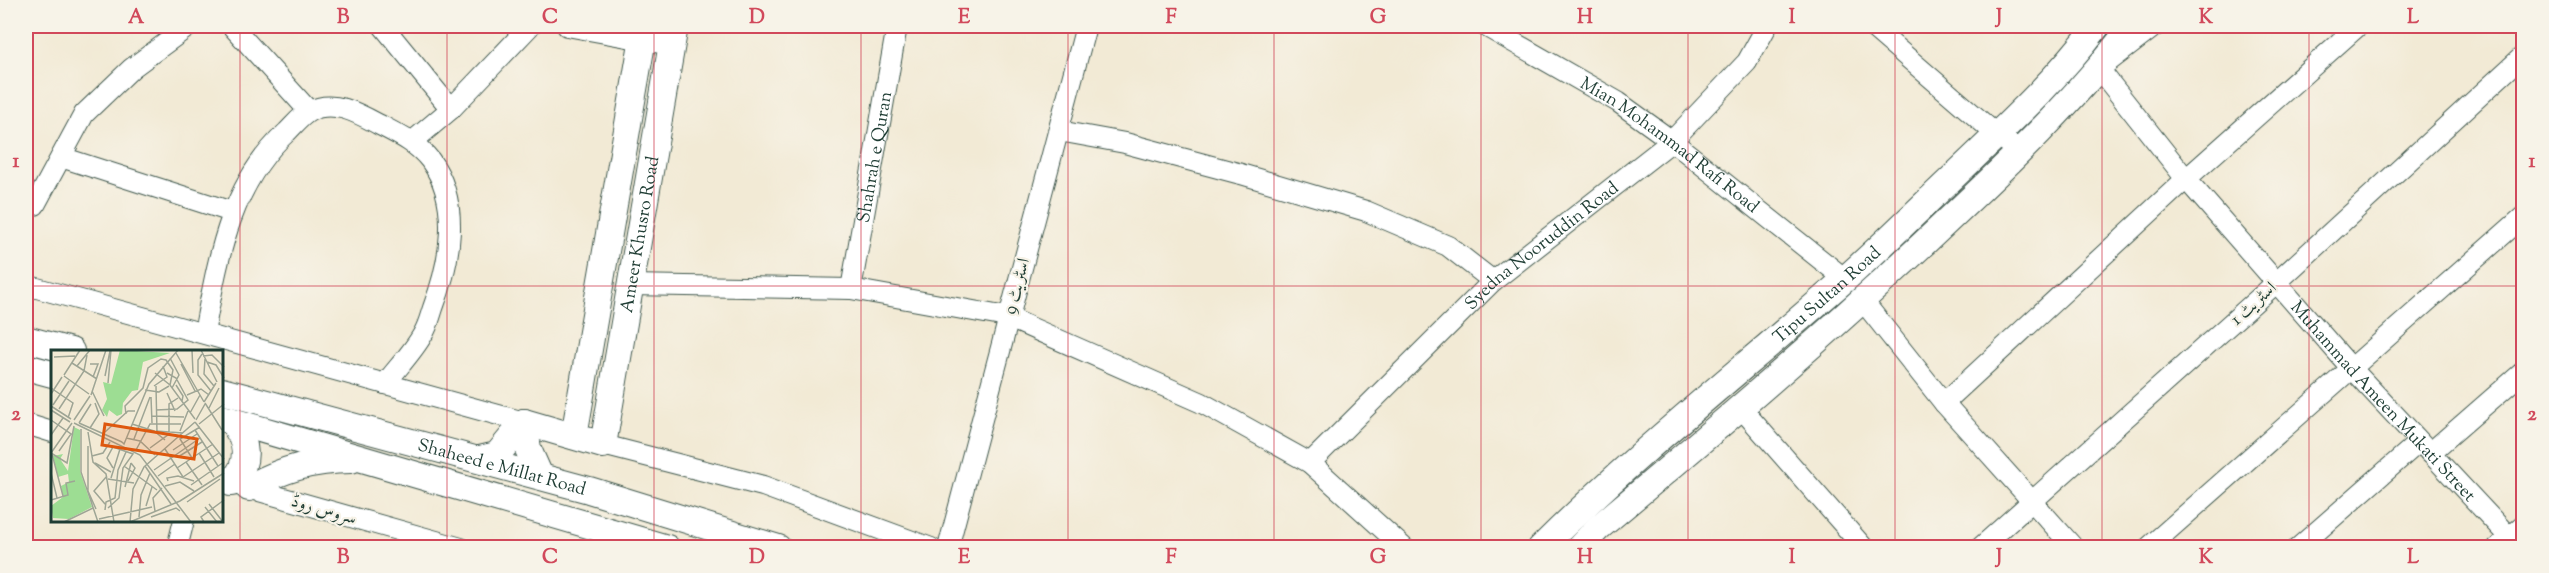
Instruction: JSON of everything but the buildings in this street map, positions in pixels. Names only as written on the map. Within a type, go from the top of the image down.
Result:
[{"type":"main road","name":"Tipu Sultan Road","points":[[1541,548],[1585,504],[1721,382],[1845,279],[1997,135],[2075,55],[2097,26]]},
{"type":"main road","name":"Tipu Sultan Road","points":[[1579,548],[1598,528],[1741,408],[1863,301],[2021,152],[2099,69],[2132,26]]},
{"type":"main road","name":"Ameer Khusro Road","points":[[574,436],[644,33]]},
{"type":"main road","name":"Ameer Khusro Road","points":[[603,445],[673,35]]},
{"type":"main road","points":[[2075,55],[2099,69]]},
{"type":"main road","points":[[26,339],[67,350]]},
{"type":"main road","points":[[26,367],[51,375]]},
{"type":"main road","points":[[1721,382],[1741,408]]},
{"type":"main road","name":"Shaheed e Millat Road","points":[[224,392],[480,459],[778,548]]},
{"type":"main road","points":[[226,419],[239,430],[244,451],[241,474],[234,484]]},
{"type":"main road","name":"Shaheed e Millat Road","points":[[226,419],[370,459],[667,548]]},
{"type":"main road","points":[[524,422],[603,445]]},
{"type":"main road","points":[[480,459],[497,455],[524,422]]},
{"type":"main road","points":[[524,422],[528,449],[540,476]]},
{"type":"main road","points":[[234,484],[292,467],[334,460],[370,459]]},
{"type":"main road","points":[[654,510],[670,523],[737,548]]},
{"type":"street","points":[[35,205],[84,114],[132,68],[189,26]]},
{"type":"street","points":[[232,26],[309,111]]},
{"type":"street","points":[[383,26],[451,109]]},
{"type":"street","points":[[412,142],[451,109],[530,26]]},
{"type":"street","points":[[567,26],[673,35]]},
{"type":"street","name":"Shahrah e Quran","points":[[851,289],[897,26]]},
{"type":"street","name":"اسٹریٹ 9","points":[[948,548],[1086,26]]},
{"type":"street","name":"Mian Mohammad Rafi Road","points":[[1485,26],[1618,102],[1672,141],[1845,279]]},
{"type":"street","name":"Syedna Nooruddin Road","points":[[1310,463],[1493,281],[1672,141],[1747,62],[1767,26]]},
{"type":"street","points":[[1871,26],[1997,135],[2021,152]]},
{"type":"street","points":[[2099,69],[2156,26]]},
{"type":"street","points":[[1944,403],[2186,179],[2358,26]]},
{"type":"street","name":"اسٹریٹ 1","points":[[1980,548],[2277,282],[2523,55]]},
{"type":"street","name":"Muhammad Ameen Mukati Street","points":[[2099,69],[2186,179],[2352,369],[2425,448],[2503,542]]},
{"type":"street","points":[[204,333],[218,263],[232,212],[269,148],[309,111],[323,106],[339,106],[412,142],[429,159],[439,175],[448,205],[451,229],[444,280],[423,334],[385,384]]},
{"type":"street","points":[[1059,131],[1125,143],[1241,174],[1366,212],[1448,246],[1493,281]]},
{"type":"street","points":[[61,157],[232,212]]},
{"type":"street","points":[[2148,548],[2523,216]]},
{"type":"street","points":[[26,285],[524,422]]},
{"type":"street","points":[[629,285],[851,289],[1007,318],[1202,403],[1310,463],[1404,548]]},
{"type":"street","points":[[1863,301],[1944,403],[2074,548]]},
{"type":"street","points":[[2298,548],[2523,371]]},
{"type":"street","points":[[1741,408],[1864,548]]},
{"type":"street","points":[[26,424],[51,432]]},
{"type":"street","points":[[603,445],[763,486],[932,548]]},
{"type":"street","name":"سروس روڈ","points":[[234,484],[461,548]]},
{"type":"street","points":[[177,548],[184,522]]},
{"type":"street","points":[[2503,542],[2523,524]]}]
